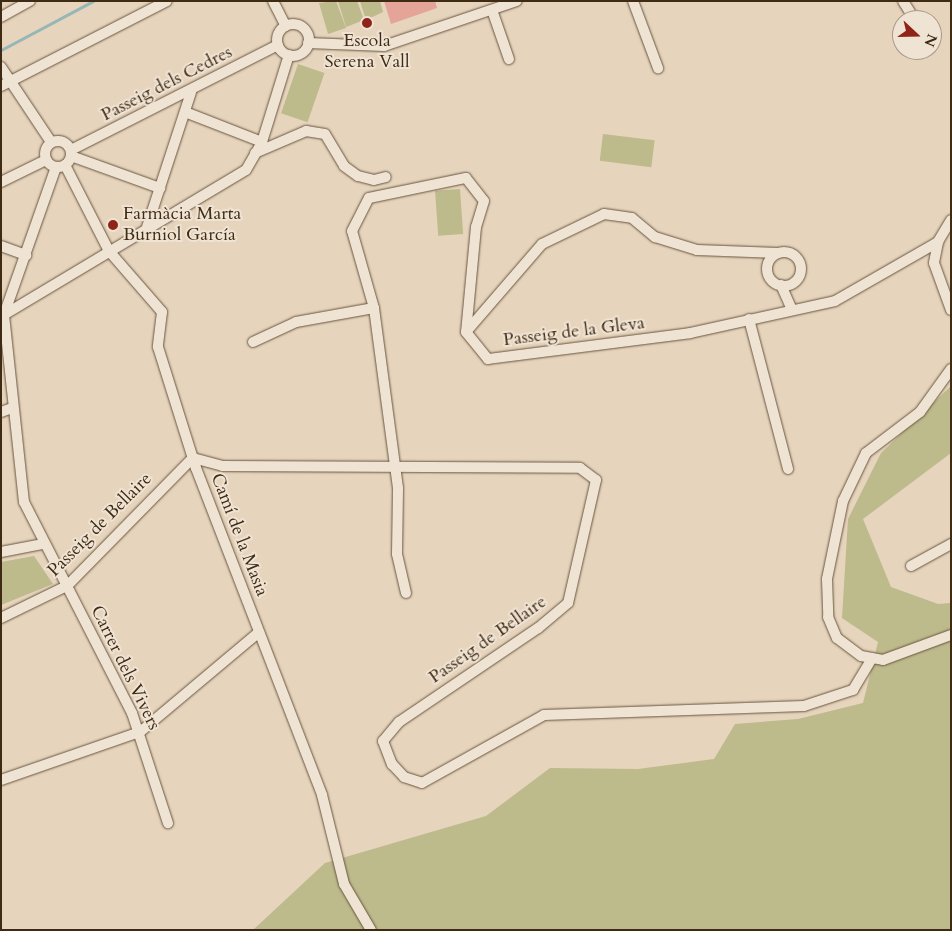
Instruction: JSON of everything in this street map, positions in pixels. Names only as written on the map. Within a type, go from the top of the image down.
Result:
[{"type":"street","points":[[1,17],[30,1]]},
{"type":"street","points":[[6,83],[167,1]]},
{"type":"street","points":[[273,1],[286,26]]},
{"type":"street","points":[[308,43],[384,46],[517,1]]},
{"type":"street","points":[[633,1],[658,68]]},
{"type":"street","points":[[492,10],[509,59]]},
{"type":"street","points":[[289,56],[278,45],[278,33],[286,26],[302,27],[308,43]]},
{"type":"street","points":[[289,56],[301,54],[308,43]]},
{"type":"street","name":"Passeig dels Cedres","points":[[71,153],[192,92],[278,45]]},
{"type":"street","points":[[3,316],[147,227],[246,170],[262,142],[289,56]]},
{"type":"street","points":[[1,67],[6,83],[51,142]]},
{"type":"street","points":[[147,227],[192,92]]},
{"type":"street","points":[[185,112],[262,142]]},
{"type":"street","points":[[255,153],[306,132],[325,134],[344,166],[358,176],[374,180],[386,177]]},
{"type":"street","points":[[51,142],[62,141],[71,153],[160,188]]},
{"type":"street","points":[[1,182],[46,160],[51,142]]},
{"type":"street","points":[[3,316],[60,166],[71,153]]},
{"type":"street","points":[[46,160],[60,166]]},
{"type":"street","name":"Camí de la Masia","points":[[60,166],[110,251],[162,312],[158,347],[193,458],[322,795],[344,884],[372,930]]},
{"type":"street","points":[[406,593],[397,554],[395,467],[374,308],[352,231],[369,198],[466,178],[484,201],[476,227],[466,332]]},
{"type":"street","points":[[466,332],[542,244],[604,214],[632,218],[655,237],[697,250],[791,253],[801,266],[798,279],[781,286]]},
{"type":"street","points":[[951,220],[938,242],[934,264],[951,310]]},
{"type":"street","name":"Passeig de la Gleva","points":[[466,332],[488,359],[690,333],[835,301],[938,242]]},
{"type":"street","points":[[1,246],[26,255]]},
{"type":"street","points":[[778,253],[769,261],[768,273],[781,286],[792,310]]},
{"type":"street","points":[[253,342],[296,322],[374,308]]},
{"type":"street","name":"Carrer dels Vivers","points":[[3,316],[24,502],[43,544],[67,586],[140,732],[168,823]]},
{"type":"street","points":[[749,319],[788,469]]},
{"type":"street","points":[[951,369],[920,412],[866,453],[843,500],[833,538],[828,617],[837,638],[861,656],[883,660],[951,635]]},
{"type":"street","points":[[1,412],[12,408]]},
{"type":"street","name":"Passeig de Bellaire","points":[[1,618],[67,586],[193,458],[222,466],[580,468],[596,480],[568,603],[538,628],[399,722],[383,741],[392,764],[404,777],[422,782],[544,716],[804,706],[853,690],[872,658]]},
{"type":"street","points":[[1,552],[43,544]]},
{"type":"street","points":[[911,566],[951,544]]},
{"type":"street","points":[[1,780],[140,732],[259,632]]},
{"type":"shaded area","points":[[336,1],[346,28],[328,34],[319,3]]},
{"type":"shaded area","points":[[338,1],[357,1],[364,20],[346,27]]},
{"type":"shaded area","points":[[360,1],[380,1],[383,12],[366,20]]},
{"type":"shaded area","points":[[298,64],[324,73],[308,122],[281,113]]},
{"type":"shaded area","points":[[603,134],[655,140],[651,167],[600,161]]},
{"type":"shaded area","points":[[460,189],[463,234],[438,236],[435,191]]},
{"type":"shaded area","points":[[951,386],[951,453],[863,519],[891,587],[938,604],[951,603],[951,930],[253,930],[325,863],[486,816],[550,768],[638,769],[714,759],[735,724],[798,719],[863,703],[878,642],[842,618],[848,519],[881,453]]},
{"type":"shaded area","points":[[34,556],[53,584],[1,605],[1,562]]},
{"type":"building","points":[[384,1],[435,1],[437,8],[391,24]]},
{"type":"waterway","points":[[1,50],[93,1]]},
{"type":"place","name":"Escola Serena Vall","points":[[367,23]]},
{"type":"place","name":"Farmàcia Marta Burniol García","points":[[113,225]]}]
